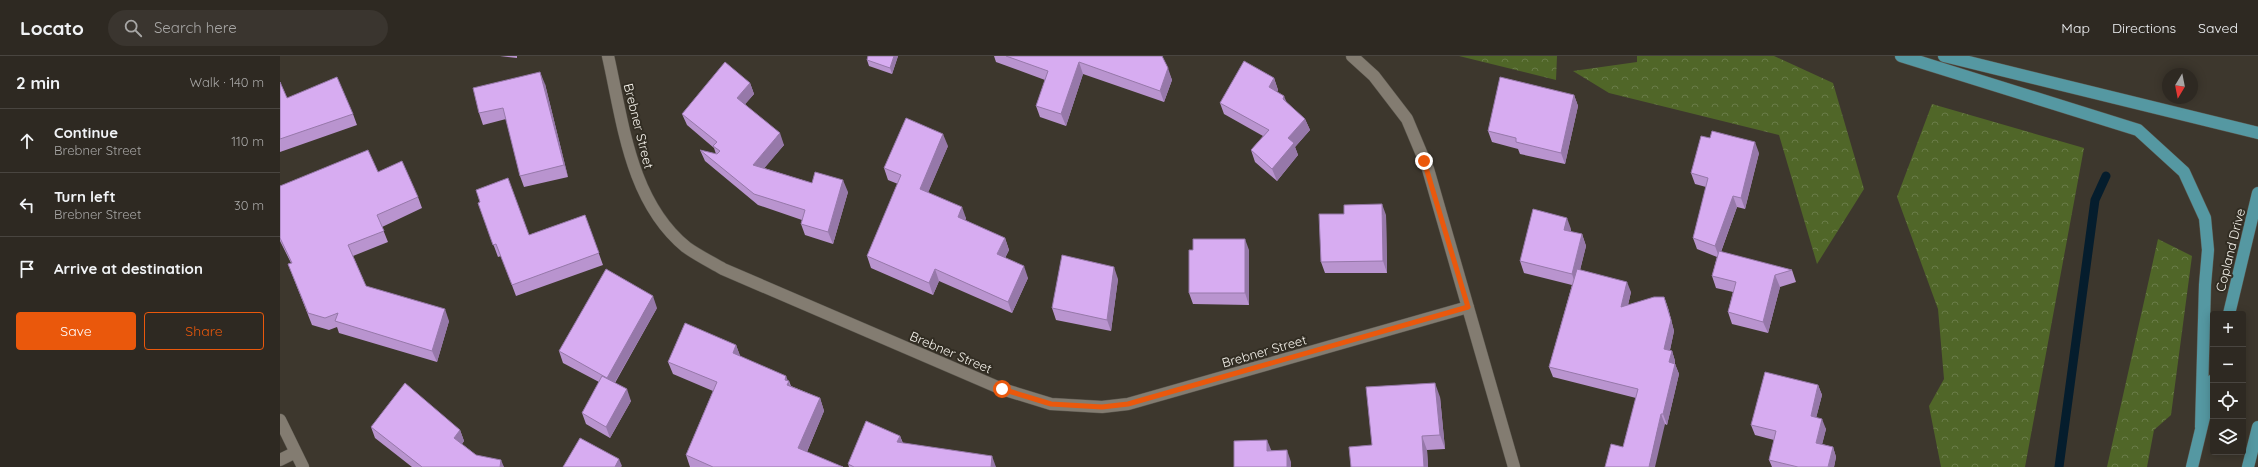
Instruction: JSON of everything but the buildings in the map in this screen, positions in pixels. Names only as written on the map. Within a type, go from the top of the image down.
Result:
[{"type":"main road","points":[[1901,56],[2138,130],[2184,172],[2205,218],[2208,250],[2205,285],[2201,427]]},
{"type":"main road","points":[[1944,56],[2258,133]]},
{"type":"main road","name":"Copland Drive","points":[[2230,311],[2258,193]]},
{"type":"main road","points":[[2192,467],[2212,383]]},
{"type":"main road","points":[[2248,467],[2258,426]]},
{"type":"street","name":"Brebner Street","points":[[608,56],[631,161],[647,199],[671,233],[687,248],[723,268],[1002,389],[1051,404],[1102,407],[1128,404],[1468,307]]},
{"type":"street","points":[[1352,56],[1374,76],[1406,119],[1428,169],[1514,467]]},
{"type":"street","points":[[280,420],[294,453],[303,467]]},
{"type":"street","points":[[280,460],[294,453]]},
{"type":"green space","points":[[1459,56],[1557,56],[1556,80]]},
{"type":"green space","points":[[1637,56],[1774,56],[1833,83],[1864,189],[1817,264],[1779,135],[1609,93],[1573,71],[1637,62]]},
{"type":"green space","points":[[1932,104],[2084,148],[2025,467],[1941,467],[1929,406],[1944,379],[1938,309],[1897,197]]},
{"type":"green space","points":[[2158,239],[2192,256],[2171,415],[2154,430],[2147,467],[2107,467]]},
{"type":"waterway","points":[[2059,467],[2095,200],[2106,176]]},
{"type":"route","points":[[1002,389],[1051,404],[1102,407],[1128,404],[1468,307],[1428,169],[1424,161]]}]
